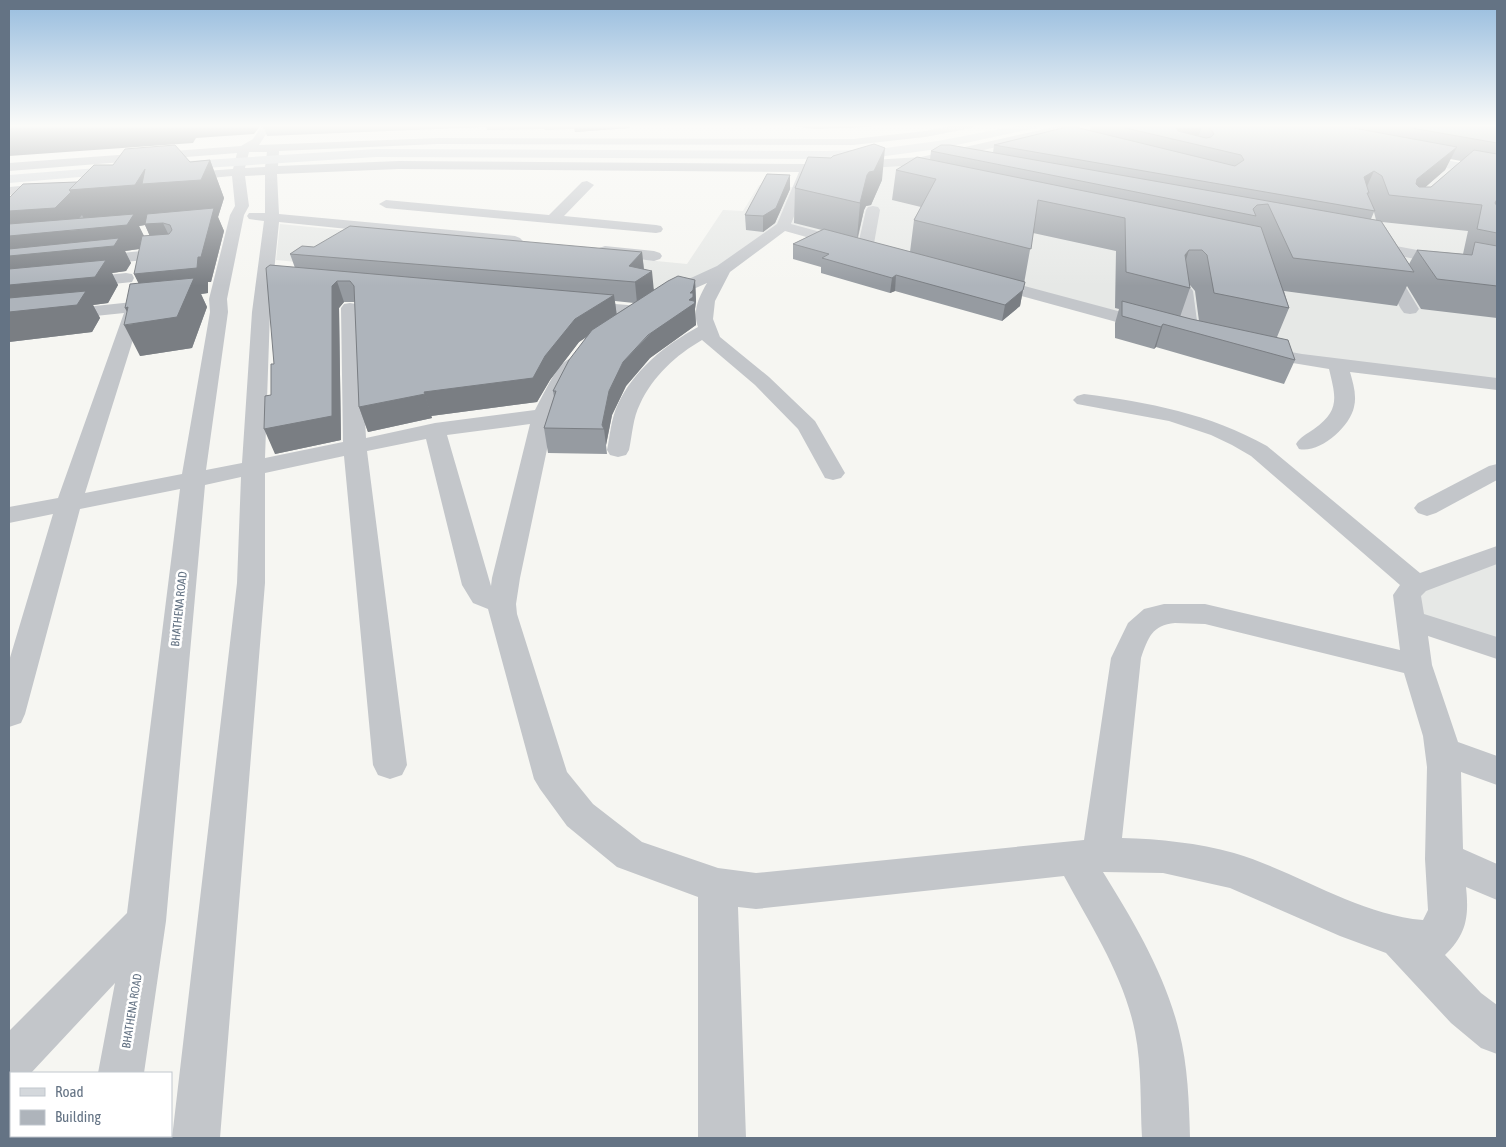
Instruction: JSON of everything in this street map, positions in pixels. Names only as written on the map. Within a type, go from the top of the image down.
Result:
[{"type":"main road","points":[[10,188],[94,179]]},
{"type":"street","points":[[147,179],[234,197],[267,179]]},
{"type":"street","points":[[234,197],[242,179]]},
{"type":"street","points":[[234,197],[267,179]]},
{"type":"street","points":[[207,187],[165,180],[234,197],[267,179]]},
{"type":"street","points":[[196,1138],[251,583],[253,468],[261,312],[275,278],[273,179]]},
{"type":"street","points":[[278,179],[349,224],[526,243]]},
{"type":"street","points":[[317,182],[334,179]]},
{"type":"street","points":[[793,222],[804,179]]},
{"type":"street","points":[[10,188],[128,181]]},
{"type":"street","points":[[553,219],[587,185]]},
{"type":"street","points":[[349,224],[407,192]]},
{"type":"street","name":"BHATHENA ROAD","points":[[121,1072],[131,1024],[146,920],[193,478],[220,312],[209,300],[234,197]]},
{"type":"street","points":[[550,200],[570,202]]},
{"type":"street","points":[[386,204],[656,228]]},
{"type":"street","points":[[865,249],[872,210]]},
{"type":"street","points":[[824,229],[804,221],[793,222],[723,269],[662,298],[640,311],[587,347],[561,381],[543,416],[506,578],[502,604],[503,614],[552,779],[580,815],[630,855],[718,886],[756,891],[1088,856],[1163,856],[1234,871],[1354,922],[1400,938],[1431,941],[1444,928],[1448,910],[1444,858],[1442,750],[1440,736],[1417,665],[1407,595],[1416,584],[1497,555]]},
{"type":"street","points":[[793,222],[865,249],[884,254]]},
{"type":"street","points":[[1369,229],[1374,247],[1410,309]]},
{"type":"street","points":[[1355,243],[1497,270]]},
{"type":"street","points":[[595,250],[654,256]]},
{"type":"street","points":[[76,262],[173,253]]},
{"type":"street","points":[[723,269],[706,301],[704,319],[712,340],[762,381],[807,426],[833,473]]},
{"type":"street","points":[[970,277],[1197,338],[1184,291]]},
{"type":"street","points":[[9,290],[126,278]]},
{"type":"street","points":[[9,320],[172,303]]},
{"type":"street","points":[[561,304],[640,311]]},
{"type":"street","points":[[9,714],[69,504],[135,307]]},
{"type":"street","points":[[350,308],[355,447],[390,765]]},
{"type":"street","points":[[618,450],[628,405],[651,370],[683,343],[708,329]]},
{"type":"street","points":[[1237,347],[1302,360],[1497,384]]},
{"type":"street","points":[[1307,444],[1334,425],[1345,407],[1345,392],[1338,365]]},
{"type":"street","points":[[1084,400],[1147,410],[1194,423],[1242,441],[1258,451],[1416,584]]},
{"type":"street","points":[[9,515],[193,478],[253,468],[435,430],[543,416]]},
{"type":"street","points":[[435,430],[476,585],[484,596],[502,604]]},
{"type":"street","points":[[1427,508],[1497,470]]},
{"type":"street","points":[[1166,1138],[1158,1031],[1147,998],[1088,856],[1126,658],[1132,640],[1140,627],[1154,614],[1177,612],[1205,614],[1417,665]]},
{"type":"street","points":[[1410,620],[1497,648]]},
{"type":"street","points":[[1442,750],[1497,771]]},
{"type":"street","points":[[1444,858],[1497,882]]},
{"type":"street","points":[[718,886],[722,1138]]},
{"type":"street","points":[[9,1063],[146,920]]},
{"type":"street","points":[[1400,938],[1466,1008],[1497,1032]]},
{"type":"shaded area","points":[[811,179],[1497,179],[1497,381],[1299,357],[778,226],[718,268],[656,297],[276,260],[280,224],[687,264],[723,210],[743,211],[759,185],[809,188]]},
{"type":"shaded area","points":[[1497,562],[1497,643],[1417,618],[1422,588]]},
{"type":"building","points":[[80,179],[139,179],[135,185],[69,190]]},
{"type":"building","points":[[143,179],[202,179],[201,180],[142,184]]},
{"type":"building","points":[[765,179],[789,179],[776,208],[763,216],[745,215]]},
{"type":"building","points":[[799,179],[866,179],[860,203],[795,188]]},
{"type":"building","points":[[934,179],[1023,179],[1261,227],[1289,308],[1214,293],[1207,255],[1202,250],[1189,250],[1185,255],[1190,288],[1126,272],[1125,218],[1038,200],[1031,249],[914,220],[936,179]]},
{"type":"building","points":[[1069,179],[1140,179],[1381,221],[1414,272],[1293,258],[1268,204],[1257,205],[1253,209],[1256,216]]},
{"type":"building","points":[[1188,179],[1364,179],[1369,193],[1367,193],[1375,211]]},
{"type":"building","points":[[1383,179],[1418,179],[1416,184],[1419,187],[1431,187],[1441,179],[1497,179],[1497,199],[1495,203],[1497,206],[1497,233],[1477,229],[1482,205],[1389,195]]},
{"type":"building","points":[[77,182],[69,190],[71,192],[55,208],[9,211],[9,198],[23,184]]},
{"type":"building","points":[[214,208],[201,257],[198,257],[197,268],[134,274],[142,236],[169,234],[172,230],[170,225],[163,223],[145,224],[147,214]]},
{"type":"building","points":[[134,214],[127,225],[9,236],[9,224]]},
{"type":"building","points":[[350,226],[642,252],[629,266],[652,271],[635,282],[290,254],[302,246],[314,247]]},
{"type":"building","points":[[824,229],[1025,282],[1023,290],[1005,305],[896,275],[892,278],[822,258],[829,254],[793,244]]},
{"type":"building","points":[[119,238],[114,246],[9,256],[9,249]]},
{"type":"building","points":[[1475,242],[1497,246],[1497,286],[1437,279],[1417,250],[1472,255]]},
{"type":"building","points":[[106,260],[95,277],[9,285],[9,269]]},
{"type":"building","points":[[270,265],[614,295],[575,319],[545,356],[533,378],[424,392],[425,394],[359,407],[354,286],[350,281],[337,281],[332,286],[332,416],[264,429],[265,396],[271,395],[271,364],[274,364],[266,268]]},
{"type":"building","points":[[678,276],[695,280],[693,290],[690,293],[693,293],[693,297],[689,300],[695,303],[648,335],[623,362],[609,391],[602,425],[604,429],[544,428],[556,391],[553,391],[569,360],[592,330]]},
{"type":"building","points":[[194,278],[177,317],[124,325],[130,284]]},
{"type":"building","points":[[86,291],[77,305],[9,312],[9,298]]},
{"type":"building","points":[[1122,301],[1191,319],[1288,340],[1295,360],[1163,324],[1161,327],[1122,316]]}]
